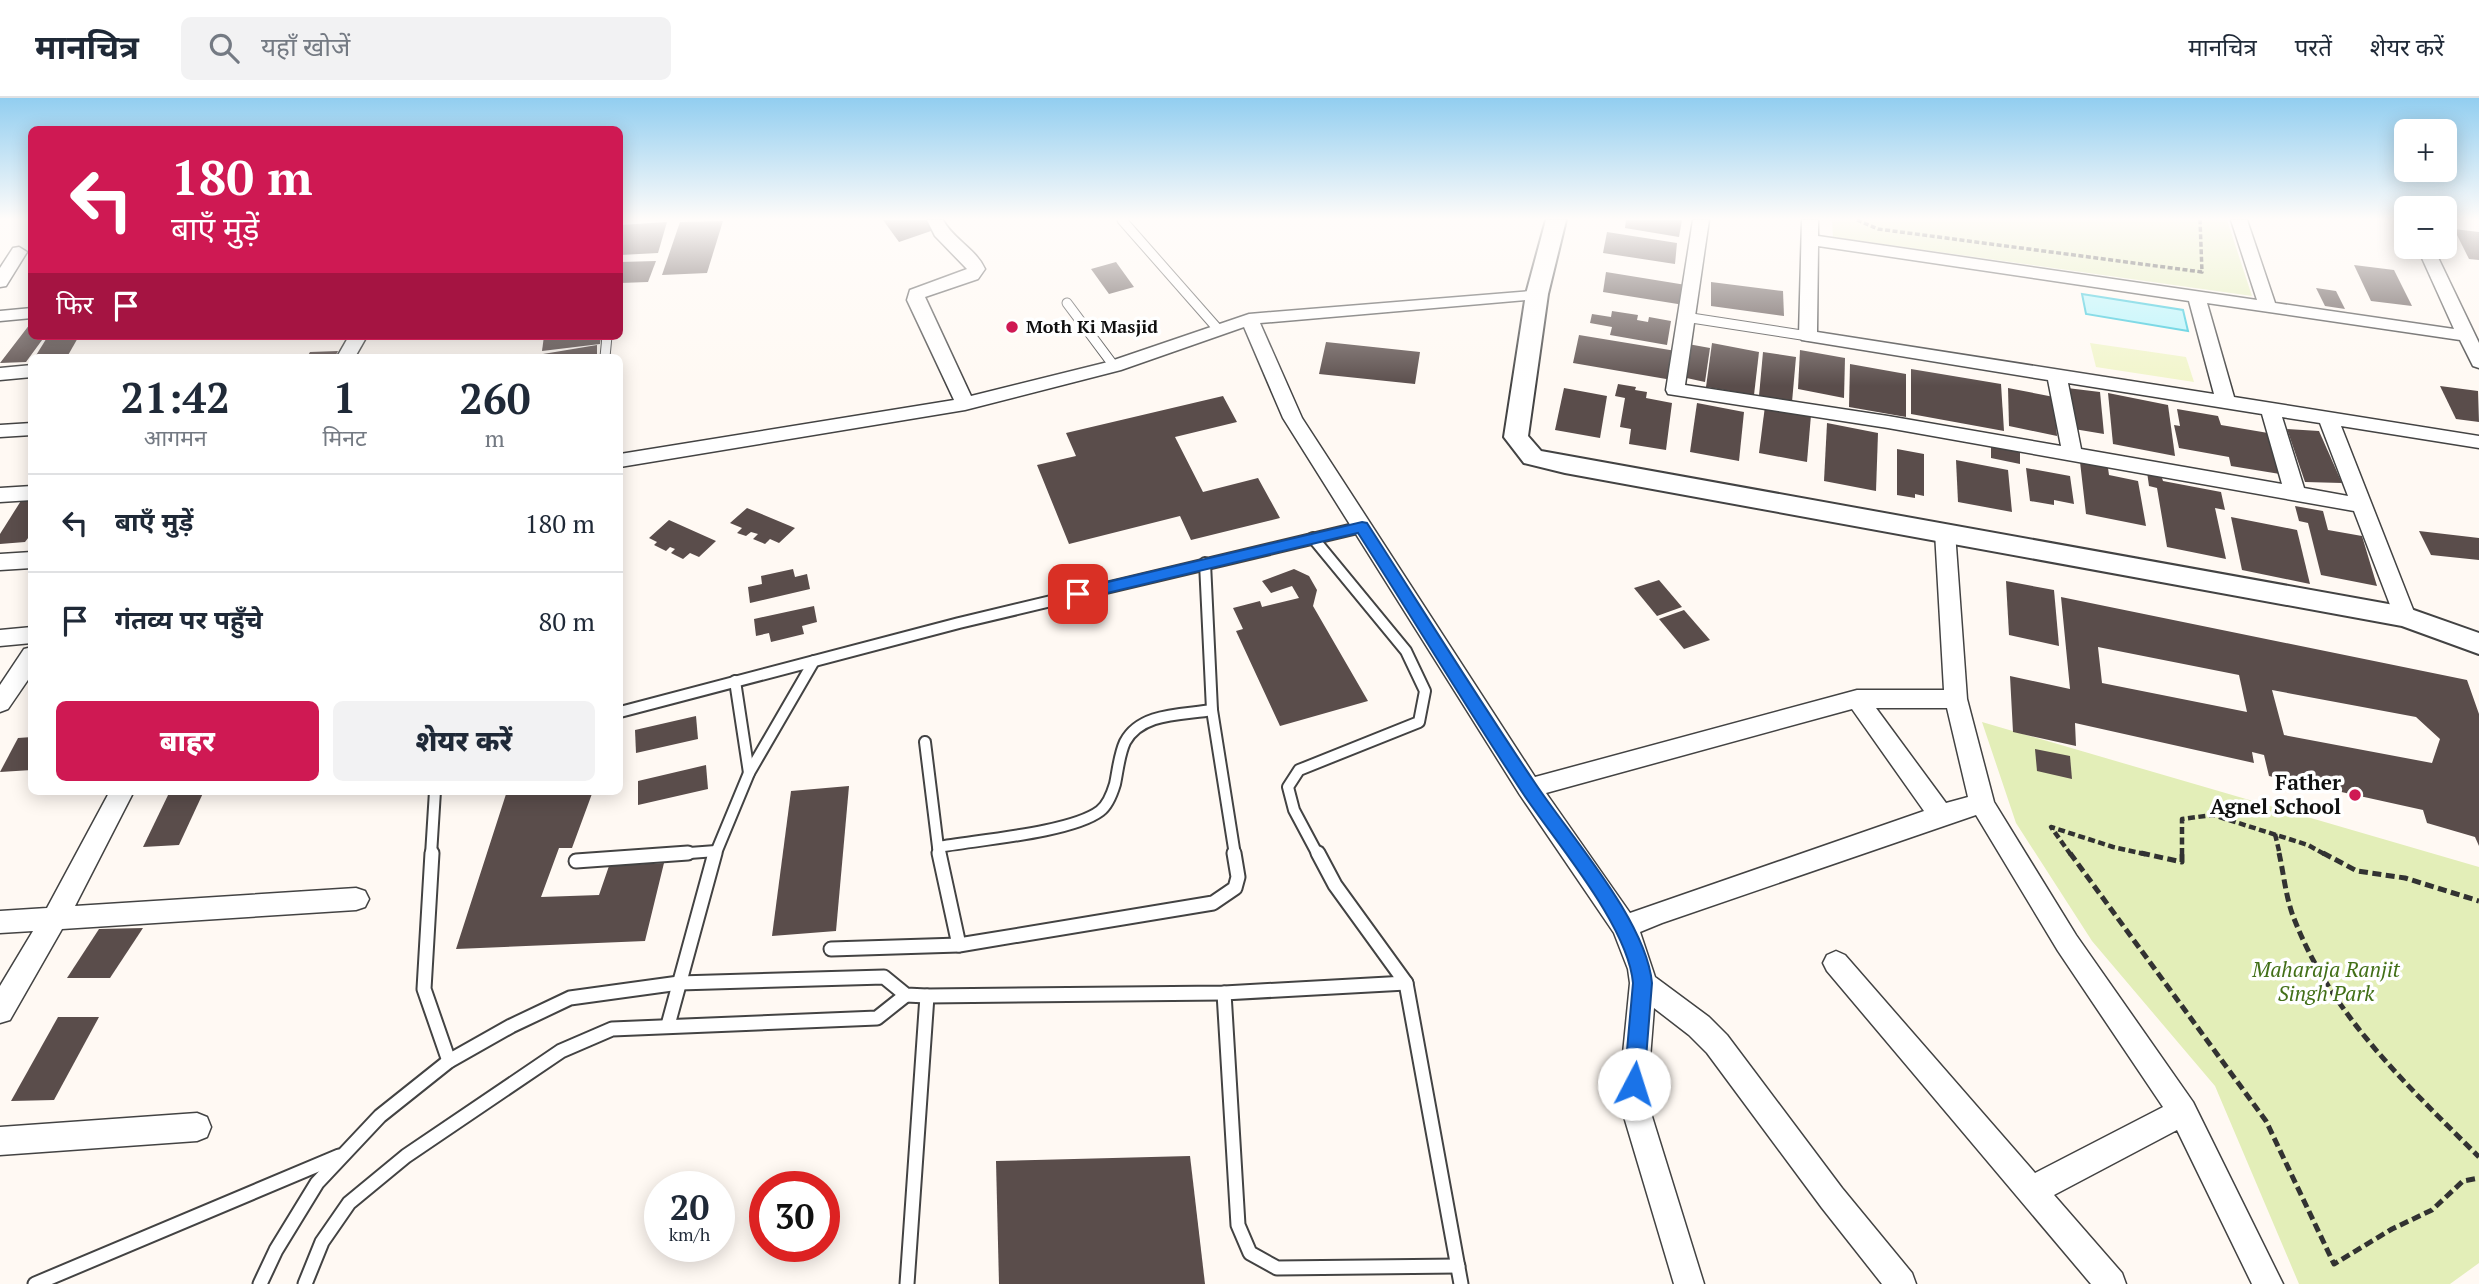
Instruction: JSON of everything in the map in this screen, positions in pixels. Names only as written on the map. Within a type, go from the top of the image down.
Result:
[{"type":"street","points":[[965,404],[916,300],[916,294],[971,275]]},
{"type":"street","points":[[1542,275],[1516,437],[1533,457],[2405,617],[2479,644]]},
{"type":"street","points":[[1691,275],[1675,390],[1888,422],[2361,505]]},
{"type":"street","points":[[1809,275],[1808,336],[2479,442]]},
{"type":"street","points":[[2054,275],[2467,336]]},
{"type":"street","points":[[2257,275],[2268,307]]},
{"type":"street","points":[[2438,275],[2479,362]]},
{"type":"street","points":[[623,461],[965,404],[1114,366],[1249,319],[1537,294]]},
{"type":"street","points":[[2196,296],[2226,402]]},
{"type":"street","points":[[0,317],[28,314]]},
{"type":"street","points":[[1249,319],[1293,418],[1529,788],[1625,927],[1641,969],[1643,983],[1634,1084],[1636,1110],[1689,1284]]},
{"type":"street","points":[[0,374],[28,371]]},
{"type":"street","points":[[2057,376],[2072,454]]},
{"type":"street","points":[[2270,409],[2295,493]]},
{"type":"street","points":[[2328,418],[2405,617]]},
{"type":"street","points":[[0,431],[28,429]]},
{"type":"street","points":[[0,495],[28,492]]},
{"type":"street","points":[[1945,532],[1956,699],[1982,804],[2067,943],[2183,1112],[2268,1284]]},
{"type":"street","points":[[0,562],[28,560]]},
{"type":"street","points":[[0,638],[28,635]]},
{"type":"street","points":[[1,700],[28,661]]},
{"type":"street","points":[[1529,788],[1857,699],[1956,699]]},
{"type":"street","points":[[1857,699],[1941,815]]},
{"type":"street","points":[[0,1011],[55,918],[120,795]]},
{"type":"street","points":[[1625,927],[1654,914],[1941,815],[1982,804]]},
{"type":"street","points":[[0,922],[356,899]]},
{"type":"street","points":[[1836,962],[2111,1284]]},
{"type":"street","points":[[1643,983],[1699,1026],[1717,1044],[1846,1216],[1901,1284]]},
{"type":"street","points":[[2033,1190],[2183,1112]]},
{"type":"street","points":[[0,1140],[197,1127]]},
{"type":"lane","points":[[1171,275],[1217,328]]},
{"type":"lane","points":[[1067,303],[1114,366]]},
{"type":"lane","points":[[1685,317],[1808,336]]},
{"type":"lane","points":[[623,711],[814,660],[1362,527]]},
{"type":"lane","points":[[1313,538],[1406,651],[1425,691],[1419,722],[1299,770],[1288,786],[1294,810],[1335,886],[1406,983],[1461,1284]]},
{"type":"lane","points":[[831,949],[959,945],[1213,903],[1236,888],[1238,877],[1212,710],[1205,563]]},
{"type":"lane","points":[[668,1025],[716,851],[749,773],[814,660]]},
{"type":"lane","points":[[736,681],[749,773]]},
{"type":"lane","points":[[938,847],[1075,822],[1102,810],[1113,788],[1123,743],[1144,723],[1212,710]]},
{"type":"lane","points":[[925,742],[938,847],[959,945]]},
{"type":"lane","points":[[435,795],[424,989],[449,1061]]},
{"type":"lane","points":[[576,861],[716,851]]},
{"type":"lane","points":[[260,1284],[276,1250],[317,1183],[380,1116],[449,1061],[511,1026],[570,998],[679,983],[884,977],[906,995],[927,996],[1224,993],[1406,983]]},
{"type":"lane","points":[[1224,993],[1238,1225],[1246,1251],[1255,1259],[1277,1268],[1458,1266]]},
{"type":"lane","points":[[305,1284],[322,1242],[349,1203],[406,1156],[561,1051],[612,1029],[877,1018],[906,995]]},
{"type":"lane","points":[[907,1284],[927,996]]},
{"type":"lane","points":[[35,1284],[345,1153]]},
{"type":"path","points":[[2479,901],[2405,878],[2357,871],[2308,845],[2213,814],[2182,819],[2182,862],[2113,847],[2068,831],[2051,828],[2266,1121],[2334,1264],[2392,1229],[2432,1210],[2463,1181],[2479,1178]]},
{"type":"path","points":[[2275,834],[2294,920],[2334,998],[2389,1067],[2479,1157]]},
{"type":"green space","points":[[2105,275],[2245,275],[2252,296]]},
{"type":"green space","points":[[2090,343],[2186,357],[2194,382],[2096,367]]},
{"type":"green space","name":"Maharaja Ranjit Singh Park","points":[[1982,722],[2479,867],[2479,1263],[2450,1284],[2299,1284],[2215,1086],[2092,941],[2016,823]]},
{"type":"water","points":[[2082,294],[2183,310],[2188,331],[2086,314]]},
{"type":"building","points":[[623,275],[651,275],[648,282],[623,283]]},
{"type":"building","points":[[1096,275],[1126,275],[1134,287],[1109,294]]},
{"type":"building","points":[[1605,275],[1627,275],[1686,285],[1684,305],[1603,292]]},
{"type":"building","points":[[2359,275],[2397,275],[2412,306],[2371,301]]},
{"type":"building","points":[[1711,282],[1783,291],[1784,316],[1711,306]]},
{"type":"building","points":[[2316,288],[2336,291],[2345,309],[2325,306]]},
{"type":"building","points":[[1612,311],[1638,315],[1637,320],[1648,322],[1649,317],[1671,321],[1667,345],[1610,335],[1612,327],[1590,323],[1592,314],[1611,317]]},
{"type":"building","points":[[28,327],[28,340],[42,340],[32,354],[28,354],[26,362],[0,363]]},
{"type":"building","points":[[1579,335],[1676,351],[1672,380],[1573,363]]},
{"type":"building","points":[[46,340],[77,340],[69,354],[37,354]]},
{"type":"building","points":[[543,340],[600,340],[600,344],[542,351]]},
{"type":"building","points":[[1326,342],[1420,352],[1415,384],[1319,374]]},
{"type":"building","points":[[1712,343],[1759,352],[1754,395],[1706,387]]},
{"type":"building","points":[[1688,344],[1710,348],[1705,382],[1682,377]]},
{"type":"building","points":[[597,345],[597,354],[543,354]]},
{"type":"building","points":[[1800,350],[1845,358],[1844,398],[1798,389]]},
{"type":"building","points":[[338,351],[336,354],[309,354]]},
{"type":"building","points":[[1763,352],[1796,357],[1792,402],[1759,396]]},
{"type":"building","points":[[1850,364],[1906,374],[1906,417],[1849,407]]},
{"type":"building","points":[[1911,369],[2001,384],[2004,431],[1911,414]]},
{"type":"building","points":[[1618,384],[1647,392],[1646,398],[1672,403],[1666,450],[1629,444],[1631,429],[1620,427],[1625,398],[1615,396]]},
{"type":"building","points":[[2440,386],[2478,391],[2479,422],[2456,419]]},
{"type":"building","points":[[1564,388],[1607,396],[1600,438],[1555,430]]},
{"type":"building","points":[[2008,388],[2054,397],[2057,436],[2009,426]]},
{"type":"building","points":[[2067,388],[2100,392],[2104,434],[2074,429]]},
{"type":"building","points":[[2108,393],[2168,405],[2175,456],[2113,444]]},
{"type":"building","points":[[1223,396],[1237,422],[1175,437],[1203,492],[1258,478],[1280,518],[1191,540],[1180,516],[1069,544],[1037,465],[1076,456],[1066,433]]},
{"type":"building","points":[[1697,403],[1744,412],[1739,461],[1690,452]]},
{"type":"building","points":[[1765,406],[1811,415],[1807,462],[1759,453]]},
{"type":"building","points":[[2177,409],[2218,416],[2221,425],[2274,434],[2286,475],[2231,466],[2229,457],[2179,448],[2174,425],[2180,426]]},
{"type":"building","points":[[1827,423],[1878,433],[1876,491],[1824,481]]},
{"type":"building","points":[[2287,429],[2319,431],[2342,483],[2305,482]]},
{"type":"building","points":[[1991,443],[2020,449],[2020,464],[1991,458]]},
{"type":"building","points":[[1897,449],[1924,454],[1924,496],[1915,494],[1915,498],[1897,495]]},
{"type":"building","points":[[1956,460],[2008,470],[2012,512],[1958,502]]},
{"type":"building","points":[[2080,462],[2108,468],[2109,475],[2138,481],[2146,526],[2086,514]]},
{"type":"building","points":[[2026,468],[2070,476],[2074,504],[2054,500],[2054,505],[2030,501]]},
{"type":"building","points":[[2147,472],[2161,475],[2163,481],[2221,492],[2225,510],[2215,508],[2226,559],[2167,547],[2157,488],[2149,486]]},
{"type":"building","points":[[24,496],[28,496],[28,538],[25,542],[0,544],[0,534]]},
{"type":"building","points":[[2295,506],[2323,511],[2328,530],[2362,536],[2377,586],[2321,575],[2308,523],[2299,521]]},
{"type":"building","points":[[747,508],[795,528],[779,543],[770,539],[765,544],[753,539],[758,534],[751,532],[746,536],[737,533],[742,528],[730,523]]},
{"type":"building","points":[[2231,517],[2297,530],[2310,584],[2242,570]]},
{"type":"building","points":[[669,520],[716,541],[699,557],[690,553],[683,559],[671,553],[675,549],[670,547],[666,551],[654,545],[657,542],[649,538]]},
{"type":"building","points":[[2419,531],[2479,538],[2479,560],[2431,555]]},
{"type":"building","points":[[793,569],[795,577],[807,574],[810,589],[750,603],[748,587],[762,584],[761,576]]},
{"type":"building","points":[[1294,569],[1309,576],[1317,590],[1313,606],[1368,701],[1280,726],[1236,631],[1243,629],[1233,608],[1260,601],[1262,607],[1299,598],[1292,586],[1271,593],[1262,581]]},
{"type":"building","points":[[1659,580],[1682,607],[1657,616],[1634,588]]},
{"type":"building","points":[[2006,581],[2054,590],[2059,646],[2009,635]]},
{"type":"building","points":[[2061,597],[2467,680],[2479,714],[2479,846],[2475,837],[2427,823],[2423,810],[2269,776],[2264,755],[2252,752],[2254,763],[2075,723],[2076,746],[2013,732],[2010,676],[2070,689]],"holes":[[[2098,647],[2239,675],[2247,712],[2102,683]],[[2272,690],[2416,717],[2440,739],[2432,763],[2284,735]]]},
{"type":"building","points":[[814,606],[817,622],[802,626],[804,634],[771,642],[769,633],[756,636],[754,619]]},
{"type":"building","points":[[1684,610],[1710,640],[1684,649],[1659,619]]},
{"type":"building","points":[[696,716],[698,739],[636,753],[635,730]]},
{"type":"building","points":[[28,737],[28,770],[0,772],[18,738]]},
{"type":"building","points":[[2035,749],[2070,756],[2072,779],[2037,771]]},
{"type":"building","points":[[706,765],[708,789],[638,805],[638,781]]},
{"type":"building","points":[[849,786],[836,931],[772,936],[791,791]]},
{"type":"building","points":[[168,795],[202,795],[179,845],[143,847]]},
{"type":"building","points":[[506,795],[592,795],[572,848],[559,848],[541,897],[599,895],[609,866],[664,863],[645,941],[456,949]]},
{"type":"building","points":[[143,928],[110,978],[67,978],[99,929]]},
{"type":"building","points":[[58,1017],[99,1017],[54,1100],[11,1101]]},
{"type":"building","points":[[1190,1156],[1205,1284],[999,1284],[996,1161]]},
{"type":"place","name":"Moth Ki Masjid","points":[[1012,327]]},
{"type":"place","name":"Father Agnel School","points":[[2355,795]]},
{"type":"route","points":[[1078,594],[1362,527],[1529,788],[1625,927],[1641,969],[1643,983],[1634,1084]]}]
